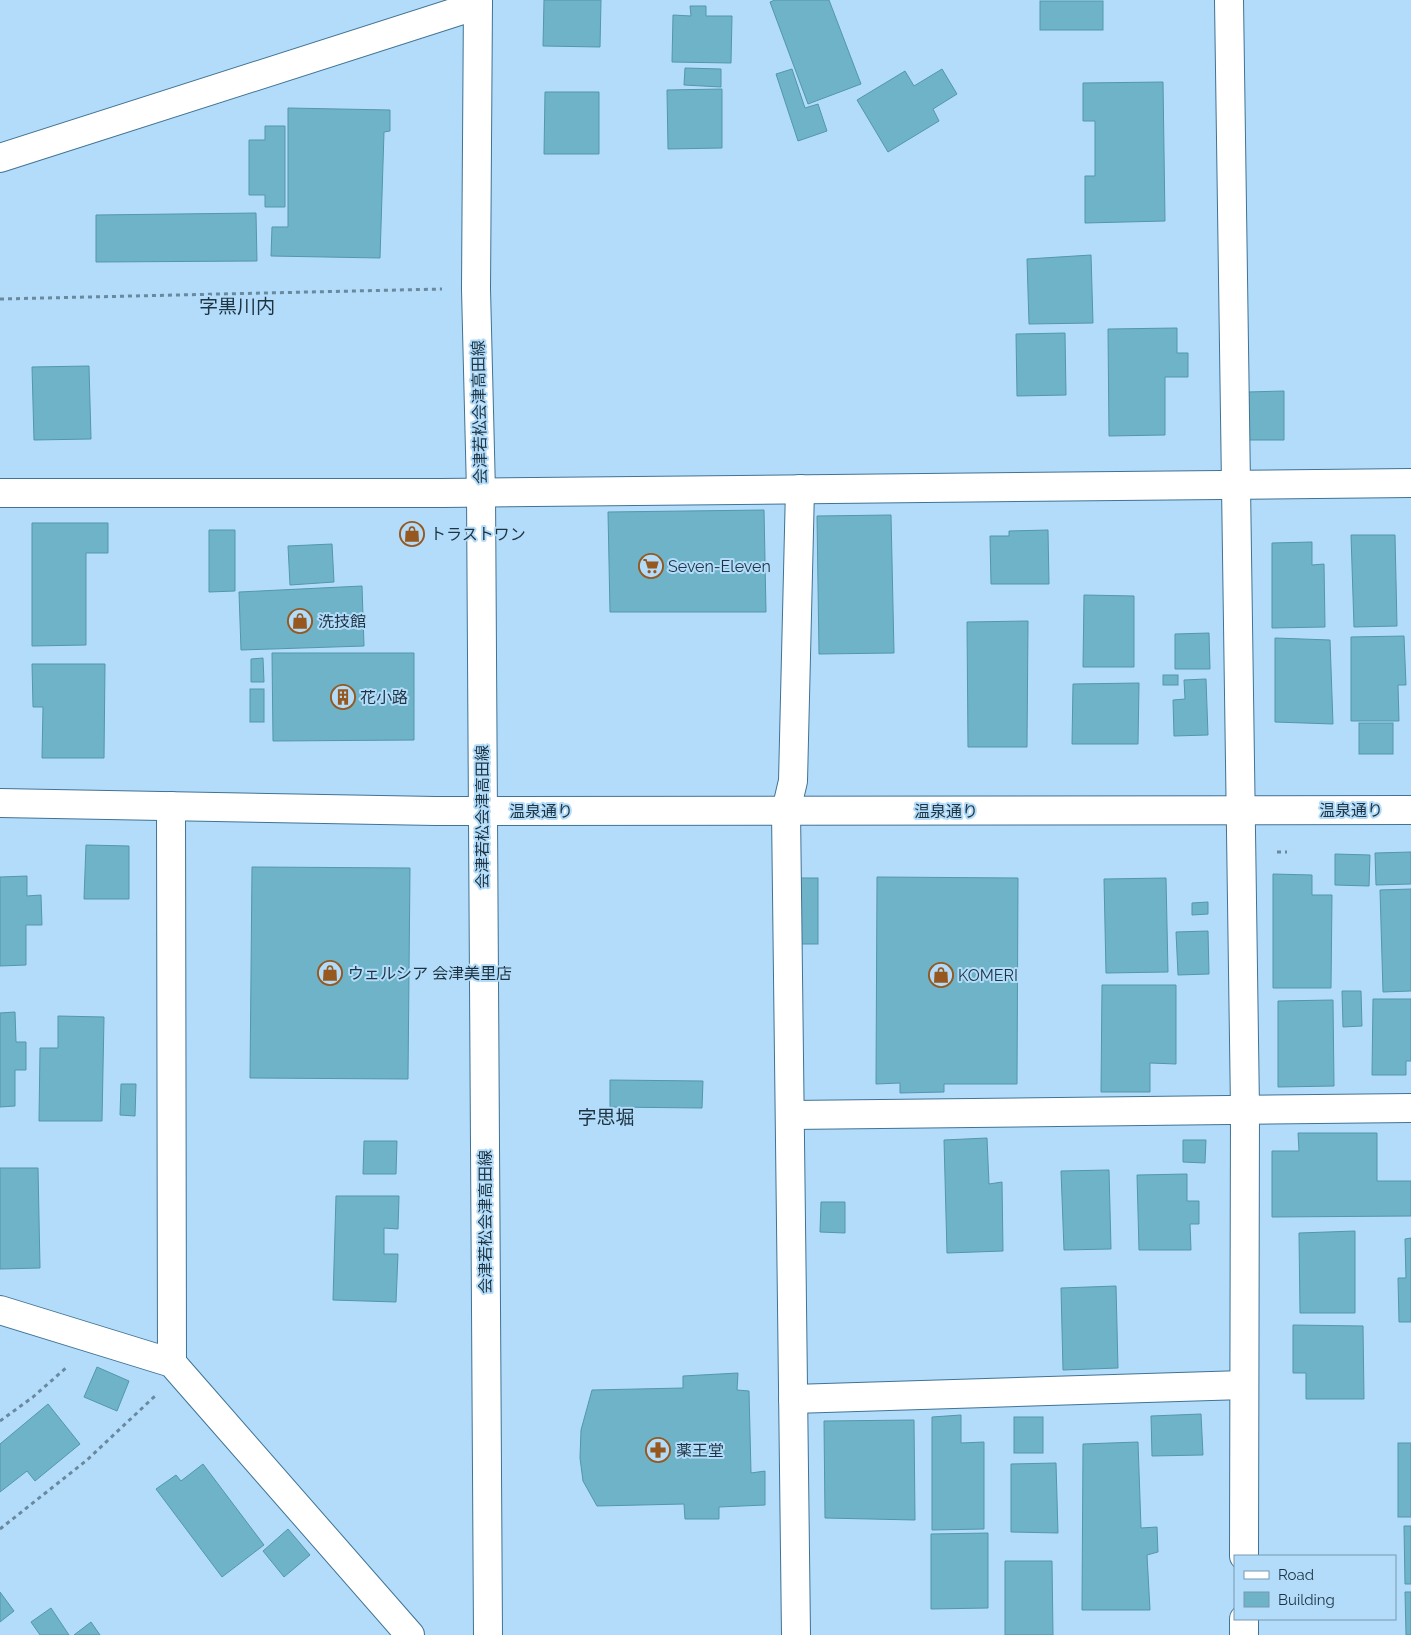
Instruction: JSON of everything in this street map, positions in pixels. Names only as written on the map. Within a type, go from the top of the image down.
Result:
[{"type":"street","points":[[1229,0],[1245,1109],[1244,1555]]},
{"type":"street","points":[[0,158],[478,3]]},
{"type":"street","name":"会津若松会津高田線","points":[[478,3],[476,289],[481,492],[488,1635]]},
{"type":"street","points":[[0,493],[481,492],[1411,483]]},
{"type":"street","points":[[796,1635],[786,811],[793,781],[800,489]]},
{"type":"street","name":"温泉通り","points":[[0,803],[482,811],[1411,810]]},
{"type":"street","points":[[171,806],[176,1368]]},
{"type":"street","points":[[790,1115],[1411,1108]]},
{"type":"street","points":[[0,1310],[97,1340],[176,1368],[410,1635]]},
{"type":"street","points":[[793,1399],[1244,1385]]},
{"type":"street","points":[[1244,1620],[1244,1635]]},
{"type":"path","points":[[0,299],[476,289]]},
{"type":"path","points":[[0,1421],[33,1397],[97,1340]]},
{"type":"path","points":[[0,1529],[87,1460],[176,1368]]},
{"type":"building","points":[[544,0],[601,0],[600,47],[543,46]]},
{"type":"building","points":[[775,0],[829,0],[861,84],[808,104],[770,2]]},
{"type":"building","points":[[1040,1],[1103,1],[1103,30],[1040,30]]},
{"type":"building","points":[[690,6],[706,6],[706,16],[732,16],[731,63],[672,62],[673,15],[691,16]]},
{"type":"building","points":[[685,68],[721,69],[721,87],[684,85]]},
{"type":"building","points":[[792,69],[805,108],[818,104],[827,131],[798,141],[776,74]]},
{"type":"building","points":[[942,69],[957,94],[933,109],[939,121],[888,152],[857,100],[905,71],[914,86]]},
{"type":"building","points":[[1163,82],[1165,221],[1085,223],[1085,176],[1095,176],[1095,121],[1083,121],[1083,83]]},
{"type":"building","points":[[722,89],[722,148],[668,149],[667,90]]},
{"type":"building","points":[[545,92],[599,92],[599,154],[544,154]]},
{"type":"building","points":[[288,108],[390,110],[390,131],[384,132],[380,258],[271,256],[272,227],[288,227]]},
{"type":"building","points":[[265,126],[285,126],[285,207],[265,207],[265,195],[249,195],[249,140],[265,140]]},
{"type":"building","points":[[256,213],[257,261],[96,262],[96,215]]},
{"type":"building","points":[[1091,255],[1093,323],[1029,324],[1027,259]]},
{"type":"building","points":[[1177,328],[1177,353],[1188,353],[1188,377],[1165,377],[1165,435],[1109,436],[1108,329]]},
{"type":"building","points":[[1065,333],[1066,395],[1017,396],[1016,334]]},
{"type":"building","points":[[89,366],[91,439],[34,440],[32,367]]},
{"type":"building","points":[[1284,391],[1284,440],[1247,440],[1247,392]]},
{"type":"building","points":[[764,510],[766,612],[610,612],[608,512]]},
{"type":"building","points":[[891,515],[894,653],[819,654],[817,516]]},
{"type":"building","points":[[32,523],[108,523],[108,553],[86,553],[86,645],[32,646]]},
{"type":"building","points":[[209,530],[235,530],[235,591],[209,592]]},
{"type":"building","points":[[1048,530],[1049,584],[991,584],[990,536],[1009,536],[1009,531]]},
{"type":"building","points":[[1351,535],[1395,535],[1397,626],[1354,627]]},
{"type":"building","points":[[1312,542],[1312,565],[1324,564],[1325,627],[1272,628],[1272,543]]},
{"type":"building","points":[[332,544],[334,582],[290,585],[288,546]]},
{"type":"building","points":[[362,586],[364,646],[241,650],[239,592]]},
{"type":"building","points":[[1084,595],[1134,596],[1134,667],[1083,667]]},
{"type":"building","points":[[1028,621],[1027,747],[968,747],[967,622]]},
{"type":"building","points":[[1209,633],[1210,669],[1175,669],[1175,634]]},
{"type":"building","points":[[1404,636],[1406,685],[1398,685],[1399,721],[1351,721],[1351,637]]},
{"type":"building","points":[[1275,638],[1330,640],[1333,724],[1275,722]]},
{"type":"building","name":"花小路","points":[[272,653],[414,653],[414,740],[273,741]]},
{"type":"building","points":[[263,658],[264,682],[251,682],[251,659]]},
{"type":"building","points":[[32,664],[105,664],[104,758],[42,758],[43,707],[33,707]]},
{"type":"building","points":[[1163,675],[1178,675],[1178,685],[1163,685]]},
{"type":"building","points":[[1206,679],[1208,735],[1174,736],[1173,700],[1185,699],[1184,680]]},
{"type":"building","points":[[1139,683],[1138,744],[1072,744],[1073,684]]},
{"type":"building","points":[[250,689],[264,689],[264,722],[250,722]]},
{"type":"building","points":[[1359,723],[1393,723],[1393,754],[1359,754]]},
{"type":"building","points":[[86,845],[129,846],[129,899],[84,899]]},
{"type":"building","points":[[1411,852],[1411,884],[1376,885],[1375,853]]},
{"type":"building","points":[[1335,854],[1370,855],[1369,886],[1335,885]]},
{"type":"building","name":"ウェルシア 会津美里店","points":[[252,867],[410,868],[408,1079],[250,1078]]},
{"type":"building","points":[[1273,874],[1312,875],[1312,895],[1332,895],[1331,988],[1273,988]]},
{"type":"building","points":[[27,876],[27,896],[41,895],[42,925],[26,925],[26,965],[0,966],[0,877]]},
{"type":"building","points":[[877,877],[1018,878],[1017,1084],[944,1084],[944,1092],[900,1093],[900,1083],[876,1084]]},
{"type":"building","points":[[800,878],[818,878],[818,944],[800,944]]},
{"type":"building","points":[[1166,878],[1168,972],[1106,973],[1104,879]]},
{"type":"building","points":[[1411,889],[1411,991],[1383,992],[1380,890]]},
{"type":"building","points":[[1208,902],[1208,914],[1192,915],[1192,903]]},
{"type":"building","points":[[1208,931],[1209,974],[1178,975],[1176,932]]},
{"type":"building","points":[[1102,985],[1176,985],[1176,1064],[1150,1063],[1150,1092],[1101,1092]]},
{"type":"building","points":[[1342,991],[1361,991],[1362,1026],[1343,1027]]},
{"type":"building","points":[[1373,999],[1411,999],[1411,1061],[1406,1061],[1406,1075],[1372,1075]]},
{"type":"building","points":[[1333,1000],[1334,1086],[1278,1087],[1278,1001]]},
{"type":"building","points":[[15,1012],[16,1042],[26,1042],[26,1070],[15,1070],[15,1106],[0,1107],[0,1013]]},
{"type":"building","points":[[58,1016],[104,1017],[102,1121],[39,1121],[40,1048],[58,1048]]},
{"type":"building","points":[[610,1080],[703,1081],[702,1108],[610,1107]]},
{"type":"building","points":[[121,1084],[136,1084],[135,1116],[120,1115]]},
{"type":"building","points":[[1298,1133],[1377,1133],[1377,1181],[1411,1181],[1411,1216],[1272,1217],[1272,1151],[1299,1151]]},
{"type":"building","points":[[987,1138],[989,1184],[1002,1182],[1003,1251],[947,1253],[944,1140]]},
{"type":"building","points":[[1183,1140],[1206,1140],[1205,1163],[1183,1162]]},
{"type":"building","points":[[364,1141],[397,1141],[396,1174],[363,1174]]},
{"type":"building","points":[[0,1168],[38,1168],[40,1268],[0,1269]]},
{"type":"building","points":[[1109,1170],[1111,1249],[1064,1250],[1061,1171]]},
{"type":"building","points":[[1187,1174],[1187,1201],[1199,1201],[1199,1224],[1190,1224],[1191,1250],[1139,1250],[1137,1175]]},
{"type":"building","points":[[336,1196],[399,1196],[398,1229],[384,1228],[384,1254],[398,1254],[396,1302],[333,1300]]},
{"type":"building","points":[[821,1202],[845,1202],[845,1233],[820,1232]]},
{"type":"building","points":[[1355,1231],[1355,1313],[1300,1313],[1299,1233]]},
{"type":"building","points":[[1411,1238],[1411,1322],[1399,1322],[1398,1278],[1406,1278],[1405,1239]]},
{"type":"building","points":[[1116,1286],[1118,1368],[1063,1370],[1061,1288]]},
{"type":"building","points":[[1293,1325],[1363,1326],[1364,1399],[1306,1399],[1306,1373],[1293,1373]]},
{"type":"building","points":[[97,1367],[129,1381],[117,1411],[84,1397]]},
{"type":"building","points":[[738,1373],[737,1390],[749,1391],[751,1473],[765,1471],[765,1505],[719,1507],[719,1519],[685,1519],[684,1504],[597,1506],[583,1481],[580,1458],[581,1430],[592,1390],[683,1388],[683,1376]]},
{"type":"building","points":[[48,1404],[80,1444],[35,1481],[27,1471],[0,1492],[0,1444]]},
{"type":"building","points":[[1201,1414],[1203,1455],[1152,1456],[1151,1416]]},
{"type":"building","points":[[961,1415],[961,1443],[984,1442],[984,1529],[932,1530],[932,1417]]},
{"type":"building","points":[[1014,1417],[1043,1417],[1043,1453],[1014,1453]]},
{"type":"building","points":[[914,1420],[915,1520],[825,1518],[824,1421]]},
{"type":"building","points":[[1138,1442],[1141,1528],[1157,1527],[1158,1552],[1147,1555],[1150,1610],[1082,1610],[1083,1444]]},
{"type":"building","points":[[1398,1443],[1411,1443],[1411,1517],[1398,1517]]},
{"type":"building","points":[[1056,1463],[1058,1533],[1011,1532],[1011,1464]]},
{"type":"building","points":[[203,1464],[264,1545],[222,1577],[156,1489],[176,1475],[181,1481]]},
{"type":"building","points":[[1404,1526],[1411,1526],[1411,1584],[1405,1584]]},
{"type":"building","points":[[288,1529],[310,1555],[284,1577],[263,1551]]},
{"type":"building","points":[[988,1533],[988,1608],[931,1609],[931,1534]]},
{"type":"building","points":[[1005,1561],[1052,1561],[1053,1635],[1005,1635]]},
{"type":"building","points":[[0,1592],[14,1611],[0,1622]]},
{"type":"building","points":[[1405,1592],[1411,1592],[1411,1635],[1406,1635]]},
{"type":"building","points":[[51,1608],[69,1635],[40,1635],[31,1622]]},
{"type":"building","points":[[91,1622],[100,1635],[74,1635]]},
{"type":"place","name":"トラストワン","points":[[412,534]]},
{"type":"place","name":"Seven-Eleven","points":[[651,566]]},
{"type":"place","name":"洗技館","points":[[300,621]]},
{"type":"place","name":"花小路","points":[[343,697]]},
{"type":"place","name":"ウェルシア 会津美里店","points":[[330,973]]},
{"type":"place","name":"KOMERI","points":[[941,975]]},
{"type":"place","name":"薬王堂","points":[[658,1450]]},
{"type":"district","name":"字黒川内","points":[[237,306]]},
{"type":"district","name":"字思堀","points":[[606,1117]]}]
